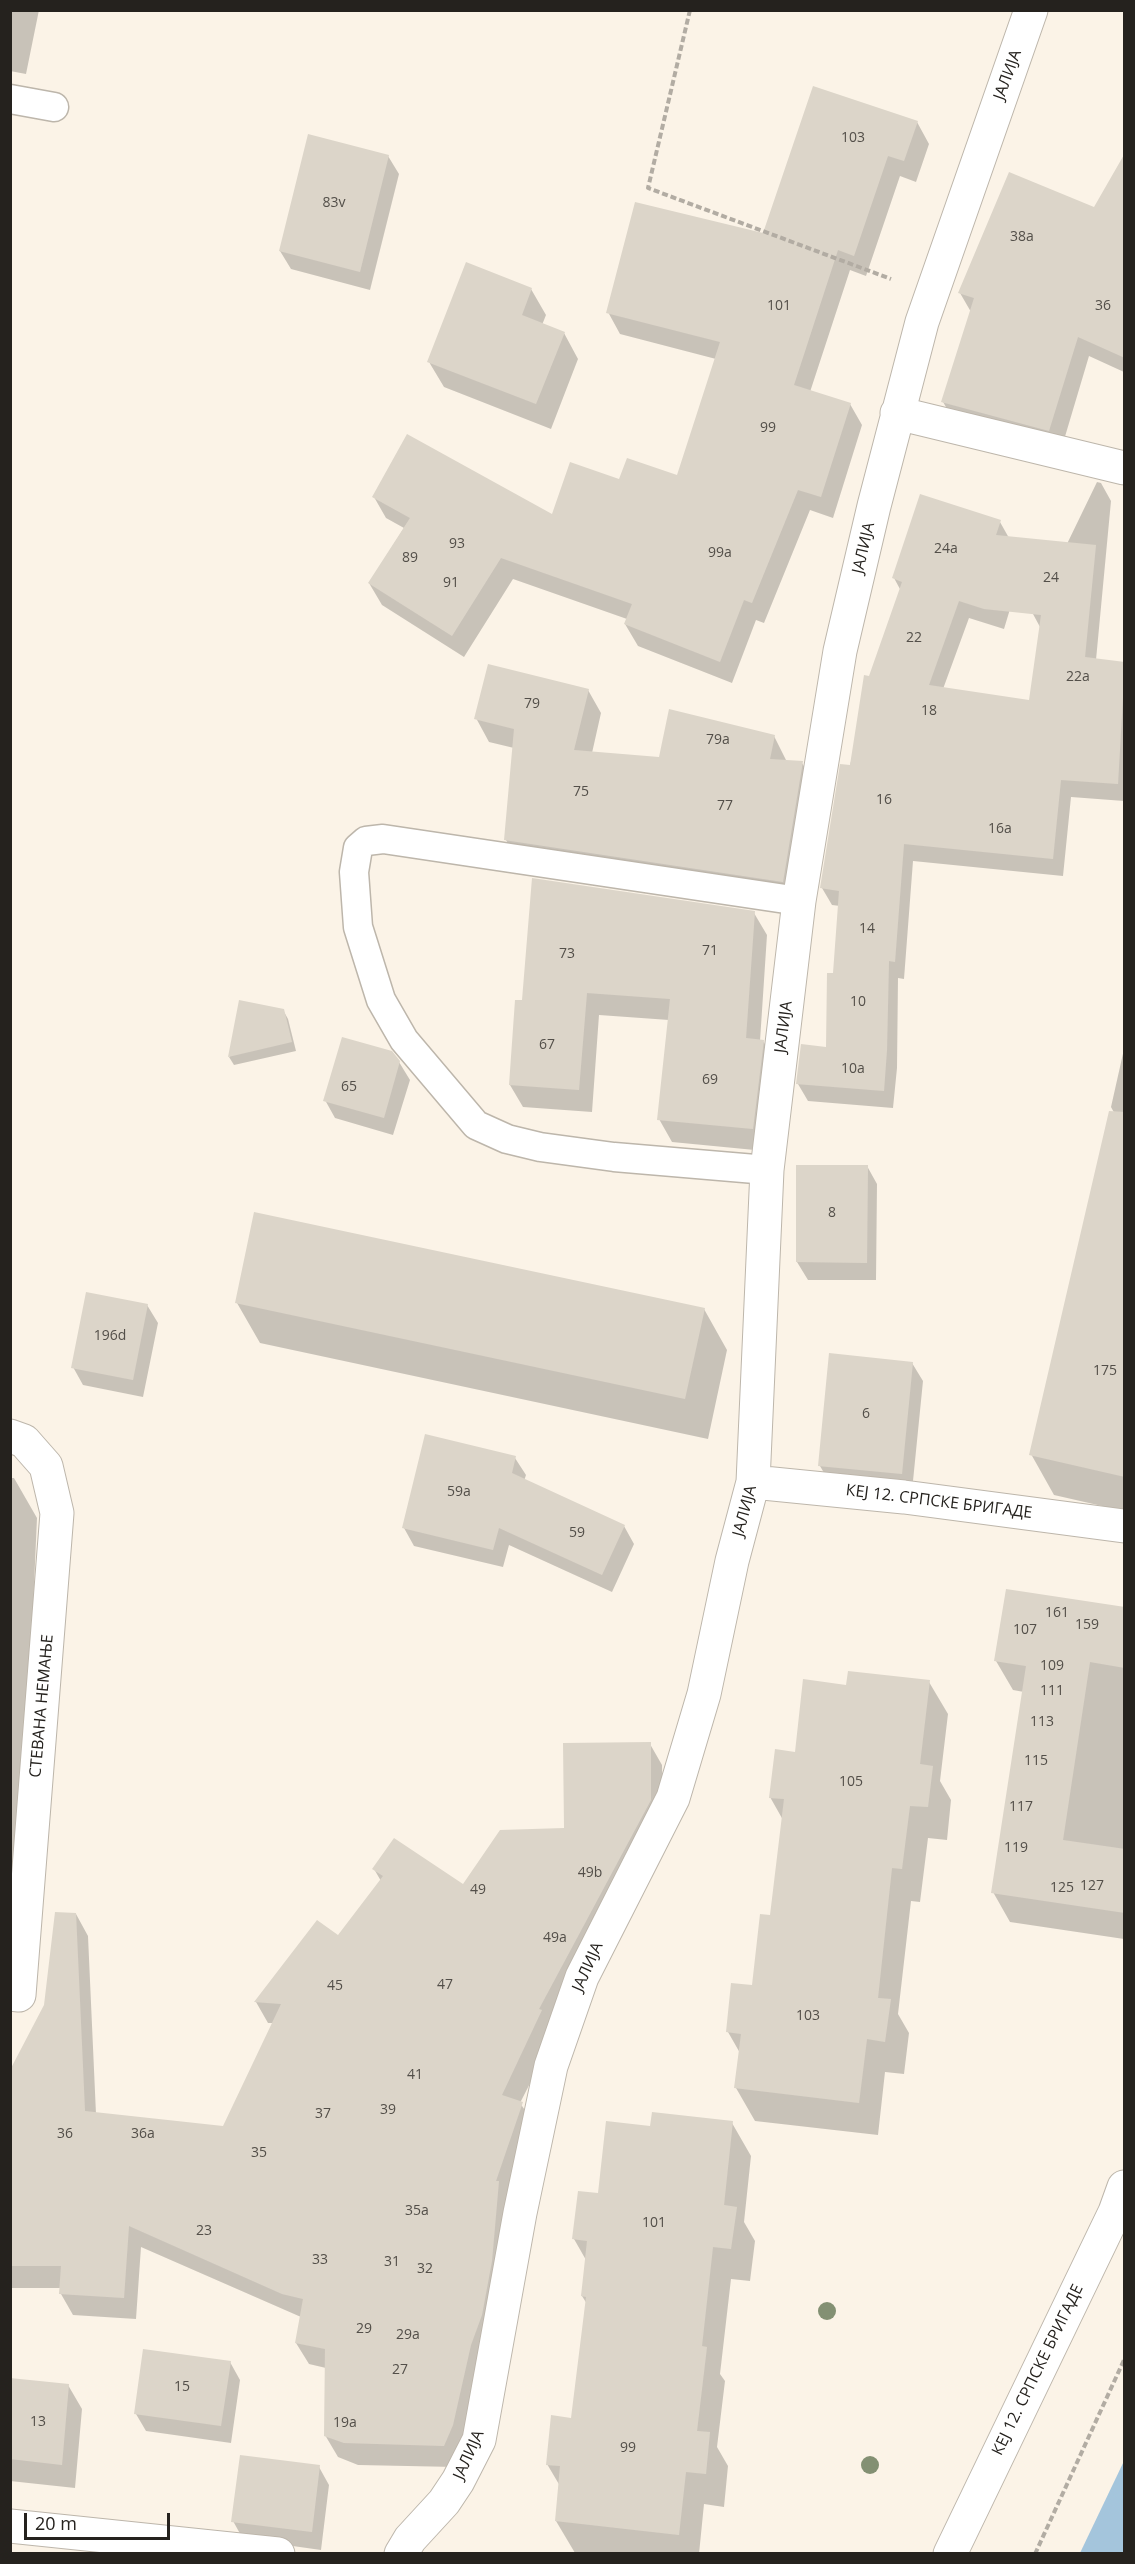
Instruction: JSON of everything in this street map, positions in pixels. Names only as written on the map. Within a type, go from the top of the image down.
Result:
[{"type":"street","name":"ЈАЛИЈА","points":[[401,2553],[449,2495],[479,2440],[520,2213],[551,2066],[582,1977],[660,1827],[680,1777],[704,1694],[732,1561],[753,1482],[767,1170],[799,901],[840,651],[897,413],[931,294],[1030,10]]},
{"type":"street","points":[[897,413],[1125,468]]},
{"type":"street","name":"СТЕВАНА НЕМАЊЕ","points":[[10,1436],[24,1441],[46,1466],[57,1514],[15,1995]]},
{"type":"street","name":"КЕЈ 12. СРПСКЕ БРИГАДЕ","points":[[753,1482],[904,1497],[1125,1526]]},
{"type":"street","name":"КЕЈ 12. СРПСКЕ БРИГАДЕ","points":[[950,2553],[1125,2187]]},
{"type":"street","points":[[10,2526],[278,2553]]},
{"type":"lane","points":[[10,99],[54,107]]},
{"type":"lane","points":[[767,1170],[614,1157],[540,1147],[507,1139],[476,1125],[404,1040],[381,1000],[358,927],[354,872],[358,848],[366,841],[383,839],[799,901]]},
{"type":"path","points":[[690,10],[648,188],[931,294]]},
{"type":"path","points":[[1035,2553],[1125,2360]]},
{"type":"water","points":[[1124,2461],[1124,2553],[1080,2553]]},
{"type":"building","points":[[813,86],[918,121],[904,161],[888,156],[854,256],[838,250],[794,385],[851,403],[821,497],[798,490],[752,603],[744,600],[720,662],[624,624],[632,604],[501,558],[452,636],[368,583],[410,518],[372,497],[407,434],[552,514],[570,462],[619,479],[627,458],[677,475],[720,342],[606,313],[635,202],[763,233]]},
{"type":"building","points":[[308,134],[389,155],[360,272],[279,251]]},
{"type":"building","points":[[1125,153],[1125,358],[1078,337],[1049,431],[941,402],[974,298],[958,293],[1009,172],[1094,207]]},
{"type":"building","points":[[466,262],[532,288],[522,315],[565,332],[536,404],[427,362]]},
{"type":"building","points":[[920,494],[1001,520],[996,535],[1096,545],[1085,657],[1125,662],[1118,784],[1061,780],[1053,859],[904,844],[895,962],[889,961],[884,1091],[796,1084],[801,1044],[826,1047],[827,973],[833,973],[839,891],[820,888],[840,764],[850,765],[864,675],[869,676],[902,582],[892,578]],"holes":[[[959,601],[984,609],[1041,615],[1029,700],[929,685]]]},
{"type":"building","points":[[488,664],[589,689],[574,750],[659,757],[669,709],[775,735],[770,759],[803,761],[783,882],[504,840],[514,729],[474,719]]},
{"type":"building","points":[[532,878],[755,911],[746,1038],[764,1040],[753,1129],[657,1120],[670,999],[587,993],[579,1090],[509,1085],[515,1000],[522,1000]]},
{"type":"building","points":[[239,1000],[284,1009],[292,1042],[228,1057]]},
{"type":"building","points":[[342,1037],[392,1051],[400,1061],[384,1118],[323,1101]]},
{"type":"building","points":[[1109,1111],[1125,1112],[1125,1477],[1029,1455]]},
{"type":"building","points":[[796,1165],[868,1165],[867,1263],[796,1262]]},
{"type":"building","points":[[254,1212],[705,1308],[685,1399],[235,1303]]},
{"type":"building","points":[[86,1292],[148,1304],[133,1380],[71,1368]]},
{"type":"building","points":[[829,1353],[913,1362],[902,1474],[818,1466]]},
{"type":"building","points":[[425,1434],[516,1456],[512,1473],[625,1525],[602,1575],[499,1528],[493,1550],[402,1528]]},
{"type":"building","points":[[1006,1589],[1125,1607],[1125,1668],[1090,1662],[1063,1840],[1125,1849],[1125,1913],[991,1893],[1026,1666],[994,1661]]},
{"type":"building","points":[[848,1671],[930,1680],[920,1764],[933,1766],[928,1807],[910,1806],[902,1869],[892,1868],[878,1998],[891,1999],[885,2042],[867,2039],[859,2103],[734,2088],[741,2034],[726,2032],[731,1983],[752,1985],[760,1914],[770,1915],[784,1799],[769,1798],[775,1749],[795,1752],[803,1679],[846,1685]]},
{"type":"building","points":[[651,1742],[651,1800],[539,2009],[542,2010],[502,2095],[523,2102],[496,2181],[499,2181],[492,2261],[482,2315],[471,2345],[453,2425],[444,2446],[344,2443],[324,2436],[325,2349],[295,2343],[303,2299],[282,2294],[129,2226],[124,2298],[59,2294],[61,2266],[10,2266],[10,2070],[44,2005],[55,1912],[76,1913],[85,2111],[223,2126],[281,2004],[254,2002],[317,1920],[338,1935],[383,1876],[372,1869],[394,1838],[463,1884],[500,1830],[564,1828],[563,1743]]},
{"type":"building","points":[[652,2112],[733,2121],[724,2205],[737,2207],[731,2249],[713,2247],[702,2346],[707,2347],[697,2431],[710,2432],[706,2474],[686,2472],[679,2535],[555,2521],[560,2466],[546,2465],[551,2415],[571,2418],[586,2297],[581,2296],[587,2241],[572,2239],[578,2191],[598,2193],[606,2121],[650,2126]]},
{"type":"building","points":[[143,2349],[231,2361],[221,2426],[134,2414]]},
{"type":"building","points":[[10,2378],[69,2384],[62,2465],[10,2459]]},
{"type":"building","points":[[240,2455],[320,2465],[312,2532],[231,2522]]}]
